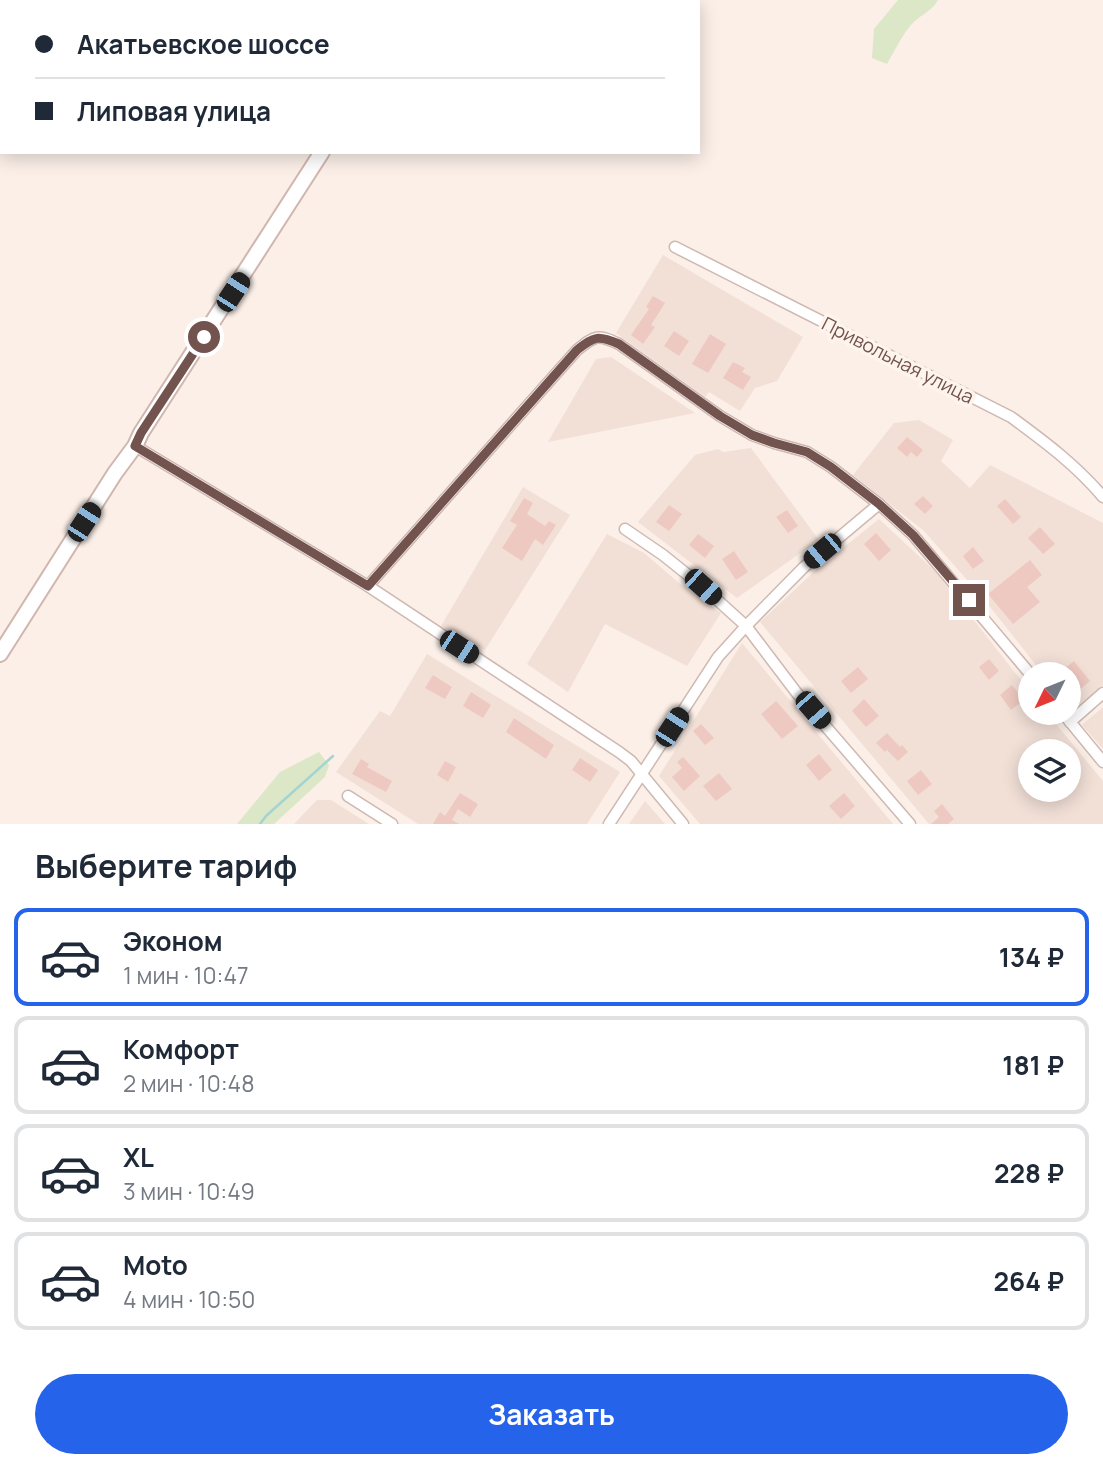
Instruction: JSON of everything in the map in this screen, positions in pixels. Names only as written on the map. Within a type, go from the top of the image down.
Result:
[{"type":"street","points":[[0,654],[321,154]]},
{"type":"street","name":"Привольная улица","points":[[675,247],[1011,417],[1053,447],[1087,478],[1103,497]]},
{"type":"street","points":[[368,586],[577,350],[592,338],[604,337],[619,344],[720,416],[752,435],[807,452],[879,504],[913,535],[1020,662]]},
{"type":"street","points":[[135,446],[368,586],[619,752],[631,761],[683,824]]},
{"type":"street","points":[[609,824],[718,657],[804,566],[879,504]]},
{"type":"street","points":[[625,529],[703,587],[746,626],[796,692],[910,824]]},
{"type":"street","points":[[1082,711],[1103,693]]},
{"type":"street","points":[[1072,725],[1103,762]]},
{"type":"street","points":[[348,796],[392,824]]},
{"type":"shaded area","points":[[663,255],[803,337],[777,381],[755,388],[740,411],[709,392],[705,397],[616,333]]},
{"type":"shaded area","points":[[611,357],[695,413],[548,442],[596,359]]},
{"type":"shaded area","points":[[919,420],[953,440],[941,461],[970,488],[990,465],[1103,523],[1103,685],[1082,703],[1082,662],[1034,662],[983,598],[924,531],[853,475],[894,423]]},
{"type":"shaded area","points":[[751,448],[819,540],[737,598],[638,522],[695,455],[718,449],[723,452]]},
{"type":"shaded area","points":[[523,487],[570,515],[485,650],[441,626]]},
{"type":"shaded area","points":[[879,519],[937,573],[1018,676],[1018,725],[1057,725],[1068,739],[1018,739],[1018,802],[1081,802],[1081,754],[1103,781],[1103,824],[929,824],[760,622],[819,567]]},
{"type":"shaded area","points":[[607,534],[644,553],[679,583],[721,613],[687,666],[605,624],[568,692],[527,664]]},
{"type":"shaded area","points":[[742,643],[893,824],[700,824],[659,776]]},
{"type":"shaded area","points":[[427,654],[620,772],[587,824],[418,824],[336,772],[380,711],[390,716]]},
{"type":"shaded area","points":[[1103,707],[1103,749],[1082,725]]},
{"type":"shaded area","points":[[317,800],[331,800],[369,824],[294,824]]},
{"type":"shaded area","points":[[645,801],[665,824],[629,824]]},
{"type":"green space","points":[[898,0],[938,0],[910,26],[887,64],[872,58],[874,29]]},
{"type":"green space","points":[[319,752],[329,765],[325,777],[274,824],[237,824],[280,772]]},
{"type":"building","points":[[653,296],[665,303],[651,325],[655,327],[643,344],[631,335],[649,309],[646,307]]},
{"type":"building","points":[[674,331],[689,341],[679,356],[664,346]]},
{"type":"building","points":[[710,334],[726,344],[708,373],[692,364]]},
{"type":"building","points":[[733,362],[745,368],[742,372],[751,377],[743,390],[723,378]]},
{"type":"building","points":[[907,437],[923,450],[917,457],[911,452],[907,457],[897,448]]},
{"type":"building","points":[[923,496],[933,506],[925,514],[914,504]]},
{"type":"building","points":[[524,498],[533,503],[527,514],[545,526],[549,521],[556,525],[543,545],[535,539],[522,561],[502,548],[517,525],[510,521]]},
{"type":"building","points":[[1005,499],[1021,517],[1013,524],[997,506]]},
{"type":"building","points":[[669,505],[682,514],[669,531],[656,522]]},
{"type":"building","points":[[787,510],[798,526],[788,533],[776,517]]},
{"type":"building","points":[[1040,527],[1055,544],[1043,554],[1028,538]]},
{"type":"building","points":[[876,533],[891,550],[879,561],[864,544]]},
{"type":"building","points":[[698,534],[714,546],[705,558],[689,545]]},
{"type":"building","points":[[973,547],[984,561],[973,569],[963,556]]},
{"type":"building","points":[[734,551],[748,572],[736,580],[722,559]]},
{"type":"building","points":[[1030,560],[1042,575],[1027,587],[1040,602],[1013,624],[988,594]]},
{"type":"building","points":[[989,659],[999,671],[989,680],[979,667]]},
{"type":"building","points":[[858,667],[868,679],[851,693],[841,681]]},
{"type":"building","points":[[1082,671],[1090,681],[1082,688]]},
{"type":"building","points":[[433,675],[452,687],[445,699],[425,688]]},
{"type":"building","points":[[1012,685],[1018,692],[1018,705],[1011,710],[1000,695]]},
{"type":"building","points":[[471,692],[491,705],[483,718],[463,706]]},
{"type":"building","points":[[864,699],[879,716],[866,727],[852,711]]},
{"type":"building","points":[[776,701],[798,726],[782,739],[761,714]]},
{"type":"building","points":[[514,718],[554,745],[546,759],[506,732]]},
{"type":"building","points":[[701,724],[714,738],[705,745],[693,731]]},
{"type":"building","points":[[887,733],[908,752],[898,761],[876,743]]},
{"type":"building","points":[[819,754],[832,770],[819,781],[806,765]]},
{"type":"building","points":[[683,757],[700,776],[684,791],[672,777],[682,768],[677,762]]},
{"type":"building","points":[[580,758],[598,770],[590,782],[572,770]]},
{"type":"building","points":[[361,759],[369,764],[367,767],[392,781],[386,792],[352,774]]},
{"type":"building","points":[[445,761],[456,767],[448,782],[437,775]]},
{"type":"building","points":[[921,770],[932,784],[918,795],[907,781]]},
{"type":"building","points":[[719,773],[732,789],[716,801],[703,786]]},
{"type":"building","points":[[460,793],[478,804],[470,817],[458,809],[452,820],[459,824],[433,824],[440,812],[445,816]]},
{"type":"building","points":[[844,793],[855,806],[841,819],[829,806]]},
{"type":"building","points":[[942,804],[954,819],[948,824],[931,824],[939,817],[934,811]]},
{"type":"waterway","points":[[260,824],[333,756]]},
{"type":"route","points":[[204,337],[135,446],[368,586],[577,350],[592,338],[604,337],[619,344],[720,416],[752,435],[807,452],[831,467],[879,504],[913,535],[969,600]]}]
